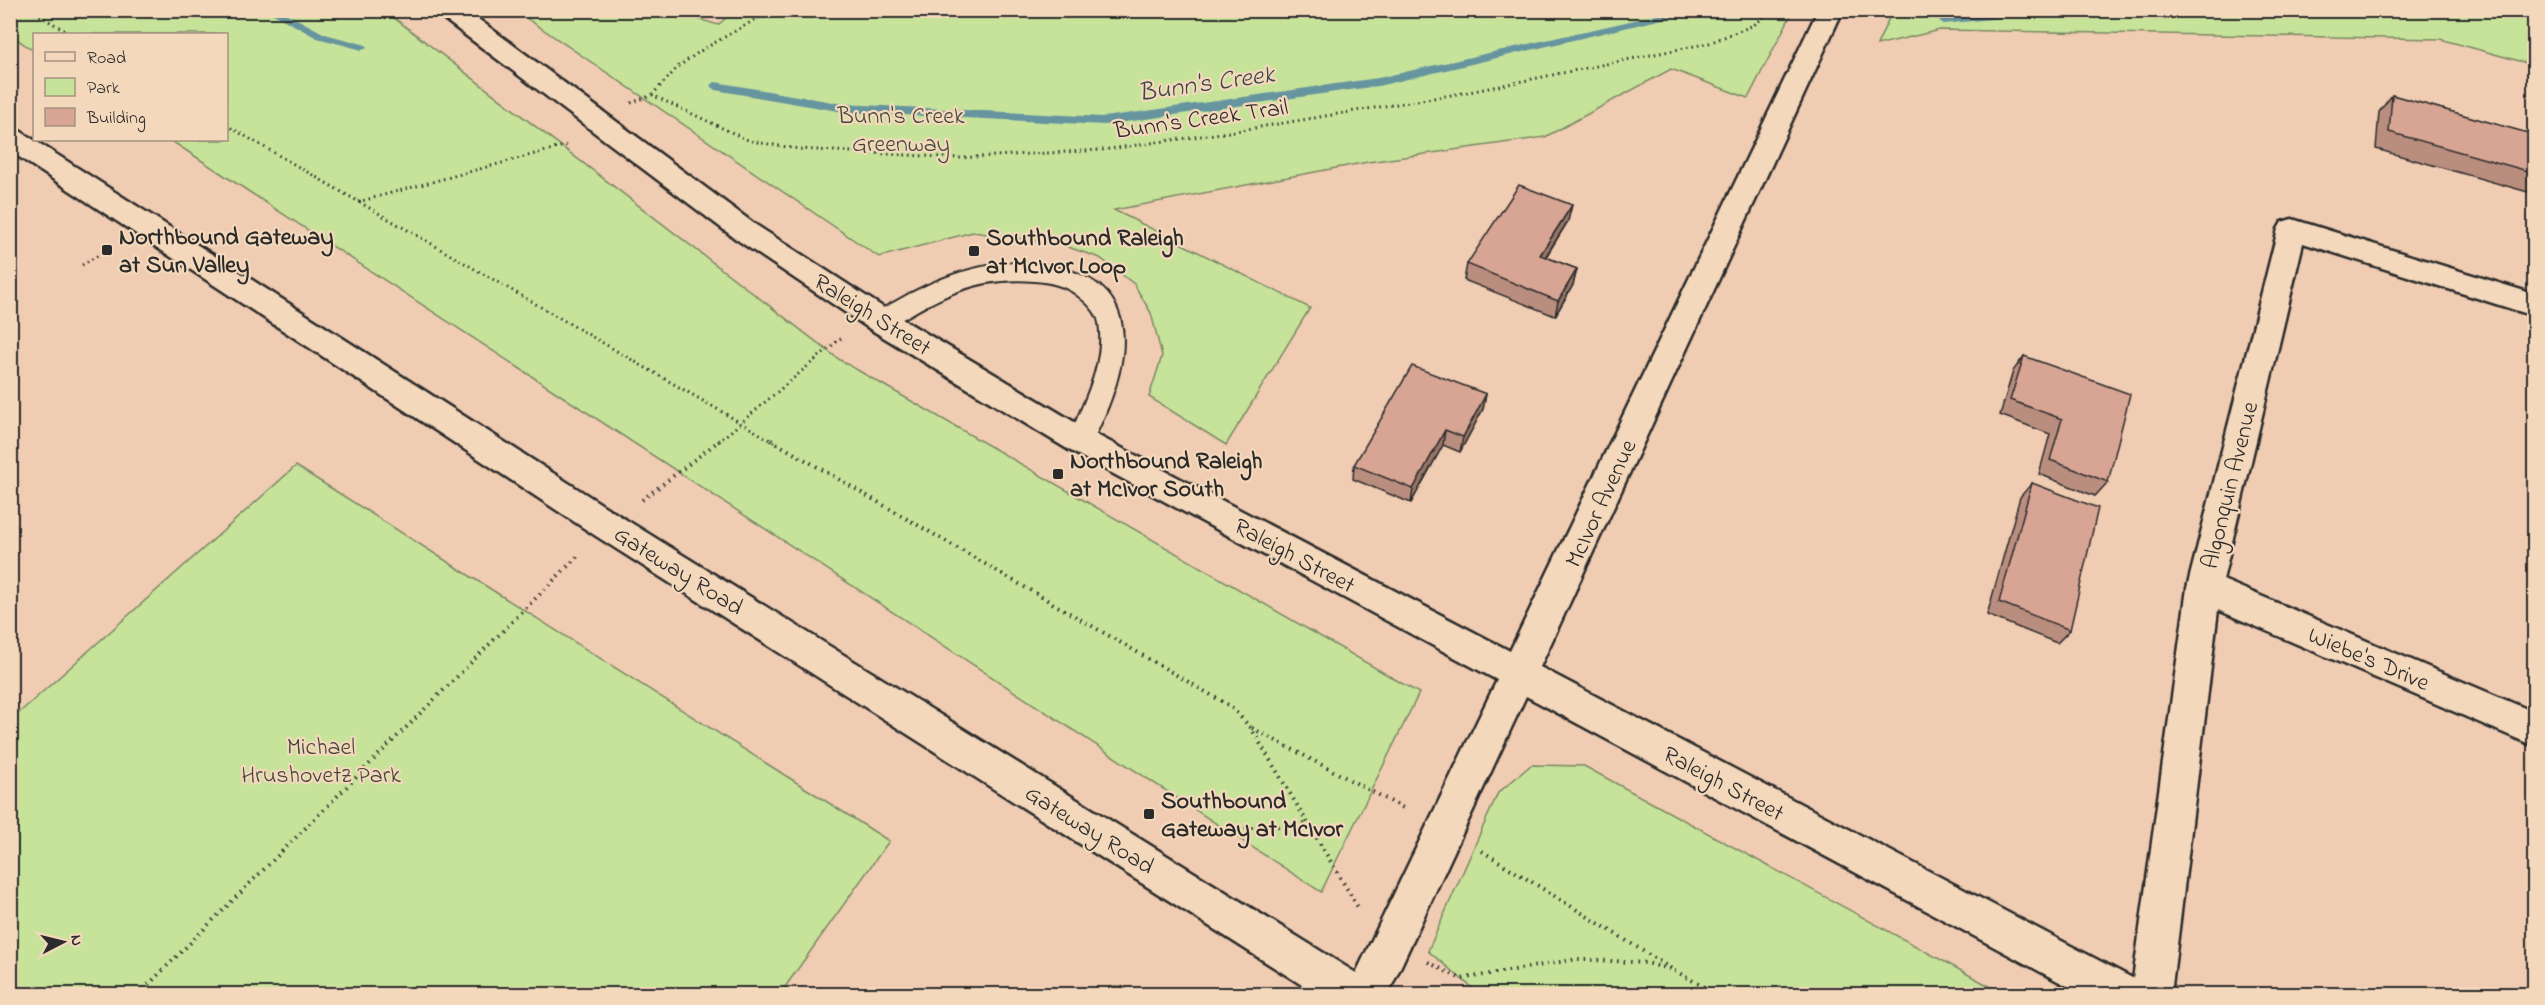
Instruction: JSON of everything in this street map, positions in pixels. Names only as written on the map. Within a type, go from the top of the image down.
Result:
[{"type":"street","name":"Raleigh Street","points":[[449,10],[746,232],[875,317],[1080,441],[2122,994]]},
{"type":"street","name":"McIvor Avenue","points":[[1367,994],[1520,674],[1831,10]]},
{"type":"street","name":"Gateway Road","points":[[10,138],[608,526],[1352,994]]},
{"type":"street","name":"Algonquin Avenue","points":[[2151,994],[2204,588],[2292,229],[2535,305]]},
{"type":"street","name":"Wiebe's Drive","points":[[2204,588],[2535,729]]},
{"type":"lane","points":[[875,317],[938,287],[976,275],[1011,269],[1072,278],[1096,298],[1111,321],[1112,358],[1080,441]]},
{"type":"path","points":[[30,10],[69,33]]},
{"type":"path","points":[[358,202],[580,142],[630,103],[652,95],[679,66],[702,50],[772,10]]},
{"type":"path","name":"Bunn's Creek Trail","points":[[652,95],[750,141],[799,149],[959,158],[1102,150],[1354,112],[1709,44],[1754,25],[1772,10]]},
{"type":"path","points":[[228,126],[1230,706],[1251,728],[1357,907],[1391,942],[1461,979],[1578,959],[1616,960],[1647,963],[1677,972],[1717,994]]},
{"type":"path","points":[[82,265],[107,250]]},
{"type":"path","points":[[139,994],[608,526],[742,424],[875,317]]},
{"type":"path","points":[[1174,829],[1182,834],[1308,824]]},
{"type":"green space","name":"Bunn's Creek Greenway","points":[[735,10],[1793,11],[1748,98],[1671,69],[1545,137],[1368,162],[1114,210],[1310,308],[1226,445],[1149,397],[1162,356],[1151,313],[1134,284],[1100,258],[1059,244],[973,232],[879,257],[516,11],[673,11],[718,25]]},
{"type":"green space","points":[[10,11],[385,11],[840,360],[1419,693],[1321,892],[172,141],[228,141],[228,33],[33,33],[33,50],[11,35]]},
{"type":"green space","points":[[1892,11],[2534,11],[2534,65],[2440,39],[1940,30],[1877,45]]},
{"type":"green space","name":"Michael Hrushovetz Park","points":[[296,466],[889,841],[780,994],[11,994],[11,720]]},
{"type":"green space","points":[[1531,765],[1584,766],[2004,994],[1474,994],[1476,991],[1428,951],[1498,793]]},
{"type":"building","points":[[2392,95],[2535,135],[2535,173],[2389,132]]},
{"type":"building","points":[[1519,185],[1572,205],[1540,255],[1577,269],[1558,301],[1467,264]]},
{"type":"building","points":[[2024,356],[2130,394],[2108,482],[2050,460],[2062,419],[2010,400]]},
{"type":"building","points":[[1412,366],[1486,394],[1463,437],[1445,430],[1413,489],[1354,465]]},
{"type":"building","points":[[2032,483],[2098,508],[2070,630],[1999,602]]},
{"type":"waterway","name":"Bunn's Creek","points":[[271,10],[321,36],[362,47]]},
{"type":"waterway","name":"Bunn's Creek","points":[[715,86],[844,108],[1104,121],[1378,82],[1696,10]]},
{"type":"waterway","name":"Bunn's Creek","points":[[1944,21],[2046,10]]},
{"type":"place","name":"Northbound Gateway at Sun Valley","points":[[107,250]]},
{"type":"place","name":"Southbound Raleigh at McIvor Loop","points":[[974,251]]},
{"type":"place","name":"Northbound Raleigh at McIvor South","points":[[1058,474]]},
{"type":"place","name":"Southbound Gateway at McIvor","points":[[1149,814]]}]
